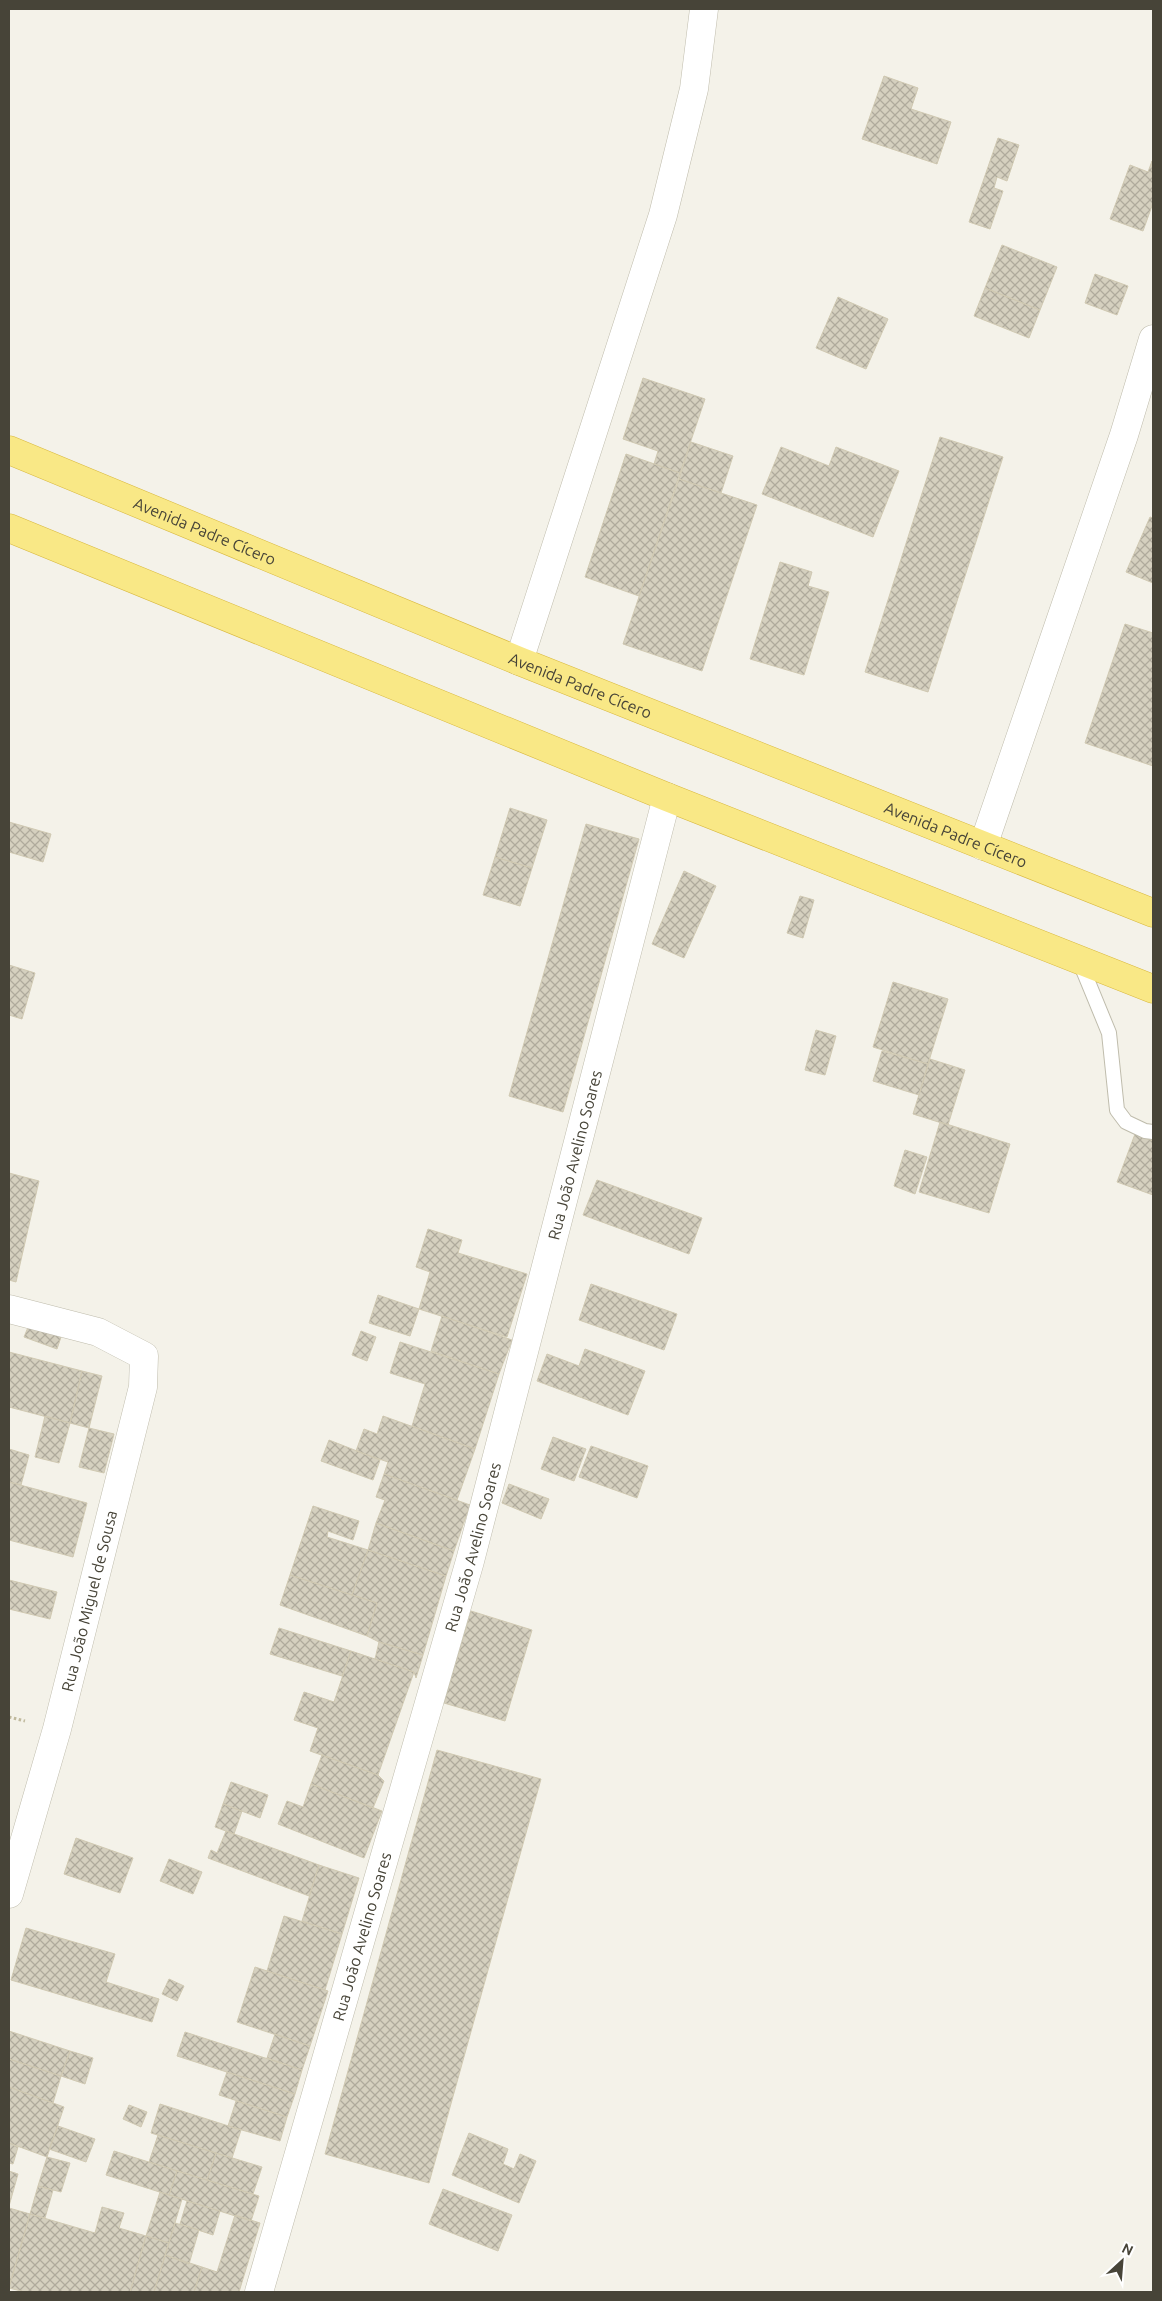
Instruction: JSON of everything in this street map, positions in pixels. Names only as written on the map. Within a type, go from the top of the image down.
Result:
[{"type":"highway","name":"Avenida Padre Cícero","points":[[9,450],[519,661],[1153,913]]},
{"type":"highway","points":[[9,528],[667,797],[1153,989]]},
{"type":"street","points":[[519,661],[663,215],[694,89],[704,9]]},
{"type":"street","points":[[983,846],[1124,435],[1153,339]]},
{"type":"street","name":"Rua João Avelino Soares","points":[[259,2292],[470,1561],[667,797]]},
{"type":"street","name":"Rua João Miguel de Sousa","points":[[9,1310],[98,1332],[144,1356],[144,1387],[57,1728],[9,1894]]},
{"type":"lane","points":[[1079,960],[1109,1033],[1117,1110],[1126,1122],[1145,1131],[1153,1132]]},
{"type":"building","points":[[884,76],[918,88],[911,109],[951,122],[937,164],[862,139]]},
{"type":"building","points":[[998,138],[1019,145],[1007,181],[997,177],[994,188],[1003,191],[990,229],[969,222]]},
{"type":"building","points":[[1152,161],[1153,203],[1143,231],[1110,219],[1130,165],[1148,172]]},
{"type":"building","points":[[1002,245],[1057,267],[1040,310],[985,288]]},
{"type":"building","points":[[1095,274],[1128,286],[1117,315],[1085,303]]},
{"type":"building","points":[[985,288],[1040,310],[1029,338],[974,316]]},
{"type":"building","points":[[838,297],[888,319],[866,369],[816,348]]},
{"type":"building","points":[[643,378],[705,399],[680,473],[654,464],[658,451],[623,439]]},
{"type":"building","points":[[940,437],[1003,457],[928,692],[865,672]]},
{"type":"building","points":[[691,442],[733,456],[721,493],[679,479]]},
{"type":"building","points":[[781,447],[829,466],[836,447],[899,471],[873,537],[762,494]]},
{"type":"building","points":[[626,454],[680,473],[639,596],[585,577]]},
{"type":"building","points":[[679,479],[757,505],[702,671],[623,644]]},
{"type":"building","points":[[1150,517],[1153,518],[1153,583],[1126,572]]},
{"type":"building","points":[[780,562],[812,572],[808,586],[829,592],[804,675],[750,659]]},
{"type":"building","points":[[1125,624],[1153,633],[1153,766],[1085,743]]},
{"type":"building","points":[[510,808],[547,820],[532,868],[495,857]]},
{"type":"building","points":[[9,822],[51,834],[43,862],[9,852]]},
{"type":"building","points":[[586,824],[639,839],[563,1112],[509,1096]]},
{"type":"building","points":[[495,857],[532,868],[520,906],[483,895]]},
{"type":"building","points":[[684,871],[716,886],[684,958],[652,944]]},
{"type":"building","points":[[800,896],[814,900],[803,938],[787,933]]},
{"type":"building","points":[[9,965],[35,973],[22,1019],[9,1015]]},
{"type":"building","points":[[893,982],[948,999],[928,1064],[873,1047]]},
{"type":"building","points":[[816,1030],[836,1036],[825,1075],[805,1070]]},
{"type":"building","points":[[882,1051],[928,1064],[919,1095],[873,1081]]},
{"type":"building","points":[[930,1059],[965,1070],[948,1125],[913,1114]]},
{"type":"building","points":[[940,1122],[1010,1144],[989,1213],[919,1192]]},
{"type":"building","points":[[1135,1134],[1153,1141],[1153,1195],[1117,1182]]},
{"type":"building","points":[[905,1150],[927,1157],[915,1194],[894,1186]]},
{"type":"building","points":[[9,1173],[39,1181],[16,1282],[9,1280]]},
{"type":"building","points":[[597,1180],[702,1218],[689,1254],[583,1215]]},
{"type":"building","points":[[428,1229],[462,1240],[458,1253],[527,1274],[507,1337],[419,1309],[430,1272],[416,1267]]},
{"type":"building","points":[[591,1284],[677,1314],[664,1350],[579,1320]]},
{"type":"building","points":[[378,1295],[419,1309],[410,1336],[369,1323]]},
{"type":"building","points":[[442,1316],[512,1340],[499,1374],[431,1351]]},
{"type":"building","points":[[31,1320],[63,1331],[57,1349],[24,1337]]},
{"type":"building","points":[[361,1331],[376,1337],[367,1361],[352,1355]]},
{"type":"building","points":[[400,1342],[499,1374],[475,1449],[412,1426],[425,1384],[390,1373]]},
{"type":"building","points":[[585,1349],[645,1371],[628,1415],[537,1381],[547,1354],[579,1366]]},
{"type":"building","points":[[9,1352],[82,1371],[70,1423],[9,1407]]},
{"type":"building","points":[[82,1371],[102,1376],[89,1428],[70,1423]]},
{"type":"building","points":[[45,1416],[70,1423],[59,1463],[35,1457]]},
{"type":"building","points":[[383,1416],[475,1449],[457,1500],[384,1474],[388,1462],[356,1451],[364,1429],[377,1434]]},
{"type":"building","points":[[89,1428],[114,1434],[104,1473],[79,1467]]},
{"type":"building","points":[[553,1437],[586,1449],[574,1481],[541,1469]]},
{"type":"building","points":[[329,1440],[380,1460],[373,1480],[321,1461]]},
{"type":"building","points":[[591,1446],[648,1466],[637,1498],[579,1477]]},
{"type":"building","points":[[9,1449],[29,1455],[21,1485],[9,1482]]},
{"type":"building","points":[[384,1474],[470,1505],[454,1551],[376,1523],[385,1500],[376,1497]]},
{"type":"building","points":[[9,1482],[87,1503],[73,1557],[9,1540]]},
{"type":"building","points":[[509,1484],[549,1499],[541,1519],[502,1503]]},
{"type":"building","points":[[313,1506],[359,1521],[353,1540],[328,1531],[327,1537],[368,1550],[352,1595],[290,1575]]},
{"type":"building","points":[[376,1523],[454,1551],[446,1576],[368,1550]]},
{"type":"building","points":[[368,1550],[446,1576],[423,1655],[379,1642],[367,1636],[377,1603],[352,1595]]},
{"type":"building","points":[[290,1575],[377,1603],[367,1636],[280,1605]]},
{"type":"building","points":[[9,1580],[57,1592],[50,1619],[9,1609]]},
{"type":"building","points":[[471,1611],[532,1630],[505,1721],[444,1703]]},
{"type":"building","points":[[279,1628],[351,1651],[342,1676],[270,1654]]},
{"type":"building","points":[[379,1642],[423,1655],[416,1678],[414,1672],[375,1659]]},
{"type":"building","points":[[351,1651],[414,1672],[378,1775],[310,1751],[318,1728],[294,1720],[304,1692],[334,1702]]},
{"type":"building","points":[[437,1750],[541,1779],[429,2183],[325,2154]]},
{"type":"building","points":[[322,1755],[378,1775],[384,1781],[373,1808],[311,1784]]},
{"type":"building","points":[[231,1782],[268,1795],[260,1818],[223,1804]]},
{"type":"building","points":[[311,1784],[382,1811],[364,1858],[278,1824],[287,1801],[303,1807]]},
{"type":"building","points":[[223,1804],[242,1811],[234,1834],[215,1827]]},
{"type":"building","points":[[226,1831],[319,1865],[309,1896],[208,1858],[211,1850],[217,1853]]},
{"type":"building","points":[[76,1838],[133,1858],[120,1893],[64,1874]]},
{"type":"building","points":[[169,1859],[202,1872],[193,1894],[160,1881]]},
{"type":"building","points":[[319,1865],[359,1878],[342,1934],[302,1921]]},
{"type":"building","points":[[284,1916],[342,1934],[325,1990],[267,1971]]},
{"type":"building","points":[[26,1928],[115,1954],[106,1982],[159,1999],[152,2022],[11,1980]]},
{"type":"building","points":[[255,1967],[328,1991],[310,2046],[237,2022]]},
{"type":"building","points":[[169,1979],[184,1986],[177,2001],[162,1994]]},
{"type":"building","points":[[9,2031],[70,2051],[61,2076],[9,2059]]},
{"type":"building","points":[[185,2032],[302,2070],[295,2094],[177,2056]]},
{"type":"building","points":[[275,2034],[310,2046],[302,2070],[267,2058]]},
{"type":"building","points":[[70,2051],[93,2058],[85,2084],[61,2076]]},
{"type":"building","points":[[9,2059],[61,2076],[53,2103],[9,2087]]},
{"type":"building","points":[[227,2072],[295,2094],[287,2117],[219,2095]]},
{"type":"building","points":[[9,2087],[64,2107],[47,2157],[9,2143]]},
{"type":"building","points":[[236,2101],[287,2117],[280,2141],[228,2126]]},
{"type":"building","points":[[160,2104],[241,2130],[232,2158],[151,2133]]},
{"type":"building","points":[[129,2105],[147,2112],[141,2127],[123,2119]]},
{"type":"building","points":[[58,2126],[95,2139],[86,2162],[49,2149]]},
{"type":"building","points":[[469,2133],[508,2149],[503,2164],[514,2169],[520,2154],[536,2161],[519,2203],[452,2175]]},
{"type":"building","points":[[158,2135],[216,2153],[207,2180],[149,2162]]},
{"type":"building","points":[[9,2143],[18,2147],[13,2164],[9,2163]]},
{"type":"building","points":[[114,2151],[177,2171],[169,2195],[106,2175]]},
{"type":"building","points":[[216,2153],[262,2167],[253,2194],[207,2180]]},
{"type":"building","points":[[47,2157],[70,2163],[61,2192],[38,2186]]},
{"type":"building","points":[[9,2171],[18,2174],[9,2206]]},
{"type":"building","points":[[177,2171],[259,2196],[251,2221],[169,2195]]},
{"type":"building","points":[[38,2186],[53,2190],[45,2218],[30,2214]]},
{"type":"building","points":[[443,2189],[512,2215],[498,2251],[429,2224]]},
{"type":"building","points":[[160,2192],[182,2199],[169,2243],[146,2236]]},
{"type":"building","points":[[187,2201],[220,2211],[213,2235],[180,2224]]},
{"type":"building","points":[[102,2207],[124,2213],[119,2228],[146,2236],[130,2292],[25,2292],[9,2288],[30,2214],[95,2233]]},
{"type":"building","points":[[9,2208],[30,2214],[9,2287]]},
{"type":"building","points":[[235,2215],[260,2223],[239,2292],[194,2292],[202,2267],[217,2272]]},
{"type":"building","points":[[175,2223],[199,2230],[189,2264],[165,2255]]},
{"type":"building","points":[[146,2236],[169,2243],[154,2292],[130,2292]]},
{"type":"building","points":[[165,2255],[202,2267],[194,2292],[154,2292]]}]
